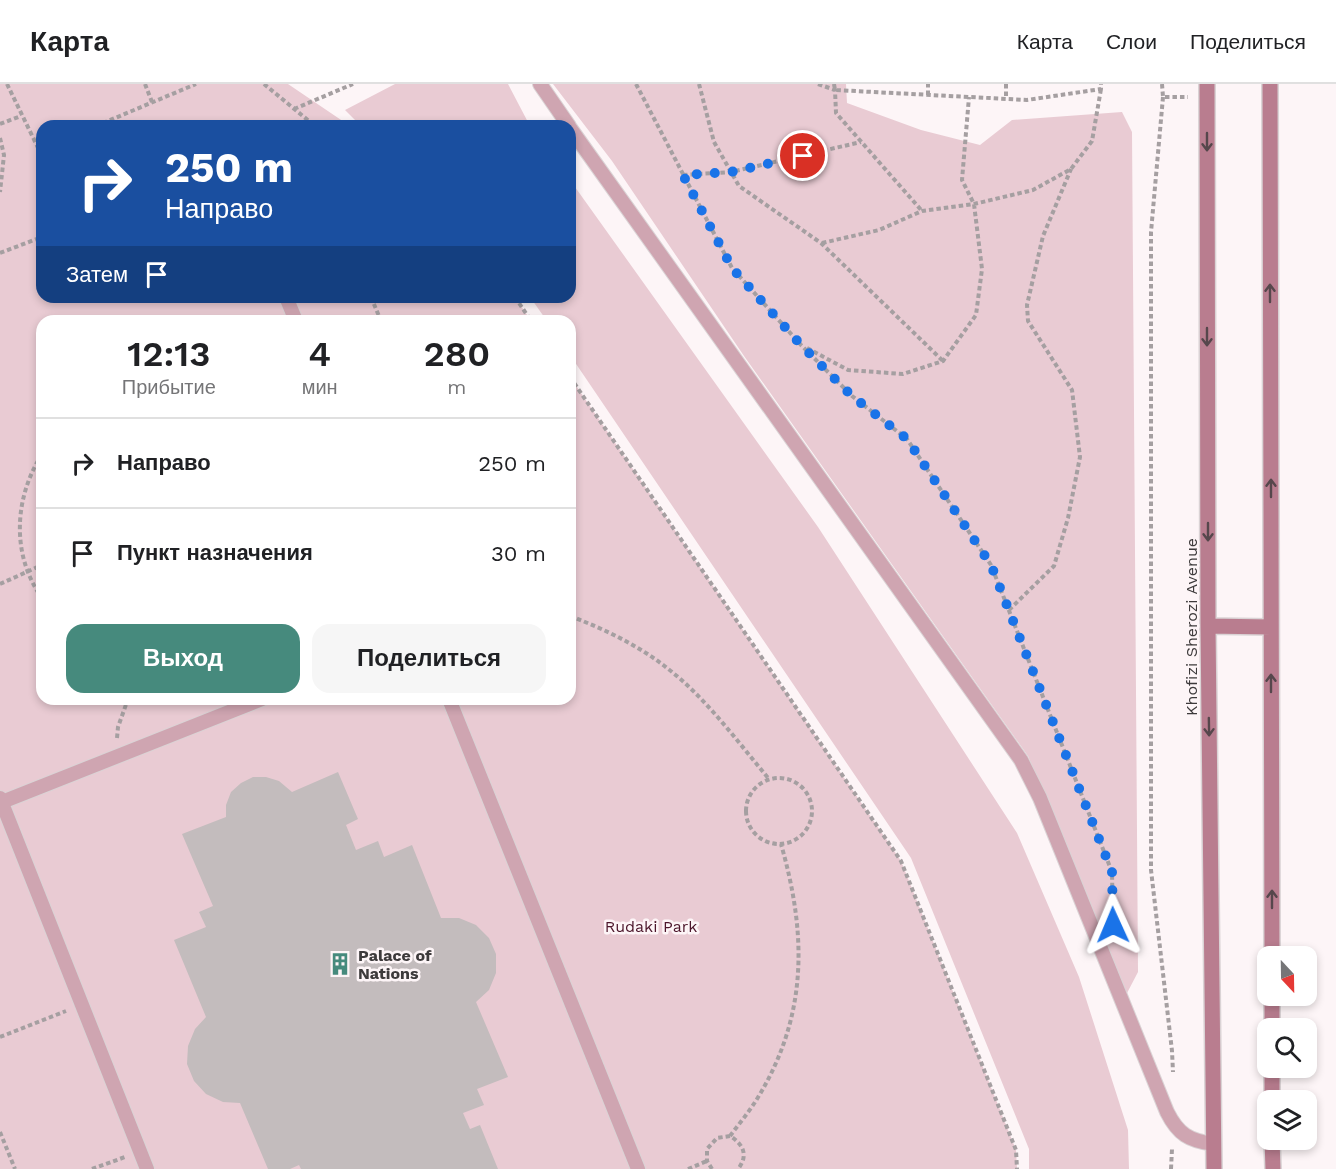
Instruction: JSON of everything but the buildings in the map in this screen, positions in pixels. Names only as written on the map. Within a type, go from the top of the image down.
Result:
[{"type":"main road","points":[[1270,84],[1272,946]]},
{"type":"main road","name":"Khofizi Sherozi Avenue","points":[[1207,91],[1208,626],[1214,1169]]},
{"type":"main road","points":[[1208,626],[1271,627]]},
{"type":"main road","points":[[1272,1150],[1273,1169]]},
{"type":"lane","points":[[540,84],[564,120]]},
{"type":"lane","points":[[576,137],[821,476],[1021,760],[1040,798],[1173,1124],[1187,1138],[1214,1144]]},
{"type":"lane","points":[[147,1169],[1,800],[247,705]]},
{"type":"lane","points":[[451,705],[638,1169]]},
{"type":"path","points":[[8,84],[21,116],[36,141]]},
{"type":"path","points":[[145,84],[153,102]]},
{"type":"path","points":[[110,120],[196,84]]},
{"type":"path","points":[[264,84],[308,120]]},
{"type":"path","points":[[294,109],[353,84]]},
{"type":"path","points":[[636,84],[732,268],[801,345],[852,396],[907,439],[991,565],[1112,872],[1113,925],[1104,954]]},
{"type":"path","points":[[699,84],[714,142],[739,186],[821,243],[943,362]]},
{"type":"path","points":[[818,84],[835,90],[1027,100],[1101,86],[1092,141],[1071,169],[1043,236],[1027,305],[1028,321],[1072,390],[1080,457],[1068,518],[1054,566],[1009,610]]},
{"type":"path","points":[[834,84],[836,113],[922,211]]},
{"type":"path","points":[[928,84],[928,95]]},
{"type":"path","points":[[1006,84],[1006,99]]},
{"type":"path","points":[[1162,84],[1163,97],[1151,232],[1151,870],[1173,1051],[1173,1082]]},
{"type":"path","points":[[1163,97],[1207,91]]},
{"type":"path","points":[[801,345],[848,370],[903,374],[943,362],[976,315],[982,269],[974,204],[962,180],[969,97]]},
{"type":"path","points":[[0,124],[21,116]]},
{"type":"path","points":[[0,138],[4,155],[0,192]]},
{"type":"path","points":[[683,175],[731,172],[861,142]]},
{"type":"path","points":[[821,243],[879,230],[922,211],[974,204],[1033,190],[1071,169]]},
{"type":"path","points":[[0,253],[36,239]]},
{"type":"path","points":[[576,386],[901,861],[1016,1150],[1017,1169]]},
{"type":"path","points":[[36,465],[31,474],[20,512],[22,552],[36,586]]},
{"type":"path","points":[[0,584],[36,568]]},
{"type":"path","points":[[576,617],[607,630],[667,667],[697,695],[769,779]]},
{"type":"path","points":[[115,757],[118,727],[126,705]]},
{"type":"path","points":[[783,778],[796,783],[807,792],[812,805],[811,819],[805,831],[795,840],[781,844],[768,842],[756,835],[748,824],[746,810],[749,797],[757,786],[769,779],[783,778]]},
{"type":"path","points":[[712,1169],[707,1161],[707,1149],[711,1143],[730,1136],[757,1100],[778,1059],[792,1016],[799,972],[799,927],[792,882],[781,844]]},
{"type":"path","points":[[0,1037],[82,1005]]},
{"type":"path","points":[[1171,1169],[1173,1124]]},
{"type":"path","points":[[0,1132],[15,1169]]},
{"type":"path","points":[[730,1136],[738,1142],[744,1155],[743,1162],[738,1169]]},
{"type":"path","points":[[92,1169],[140,1152]]},
{"type":"path","points":[[688,1169],[707,1161]]},
{"type":"green space","name":"Rudaki Park","points":[[0,84],[288,84],[341,120],[36,120],[36,303],[519,303],[527,315],[36,315],[36,705],[576,705],[576,386],[901,861],[1016,1150],[1017,1169],[0,1169]]},
{"type":"green space","points":[[395,84],[508,84],[527,120],[355,120],[345,110]]},
{"type":"green space","points":[[553,84],[846,84],[847,103],[921,130],[980,145],[1012,120],[1122,112],[1132,132],[1138,972],[1126,995],[1028,756],[744,356],[612,161]]},
{"type":"green space","points":[[576,188],[818,527],[1017,833],[1079,977],[1128,1130],[1129,1169],[1029,1169],[1029,1149],[911,858],[576,364],[576,315],[543,315],[534,303],[576,303]]},
{"type":"place","name":"Palace of Nations","points":[[340,964]]},
{"type":"route","points":[[803,156],[731,172],[683,175],[732,268],[801,345],[852,396],[907,439],[991,565],[1112,872],[1113,925]]}]
